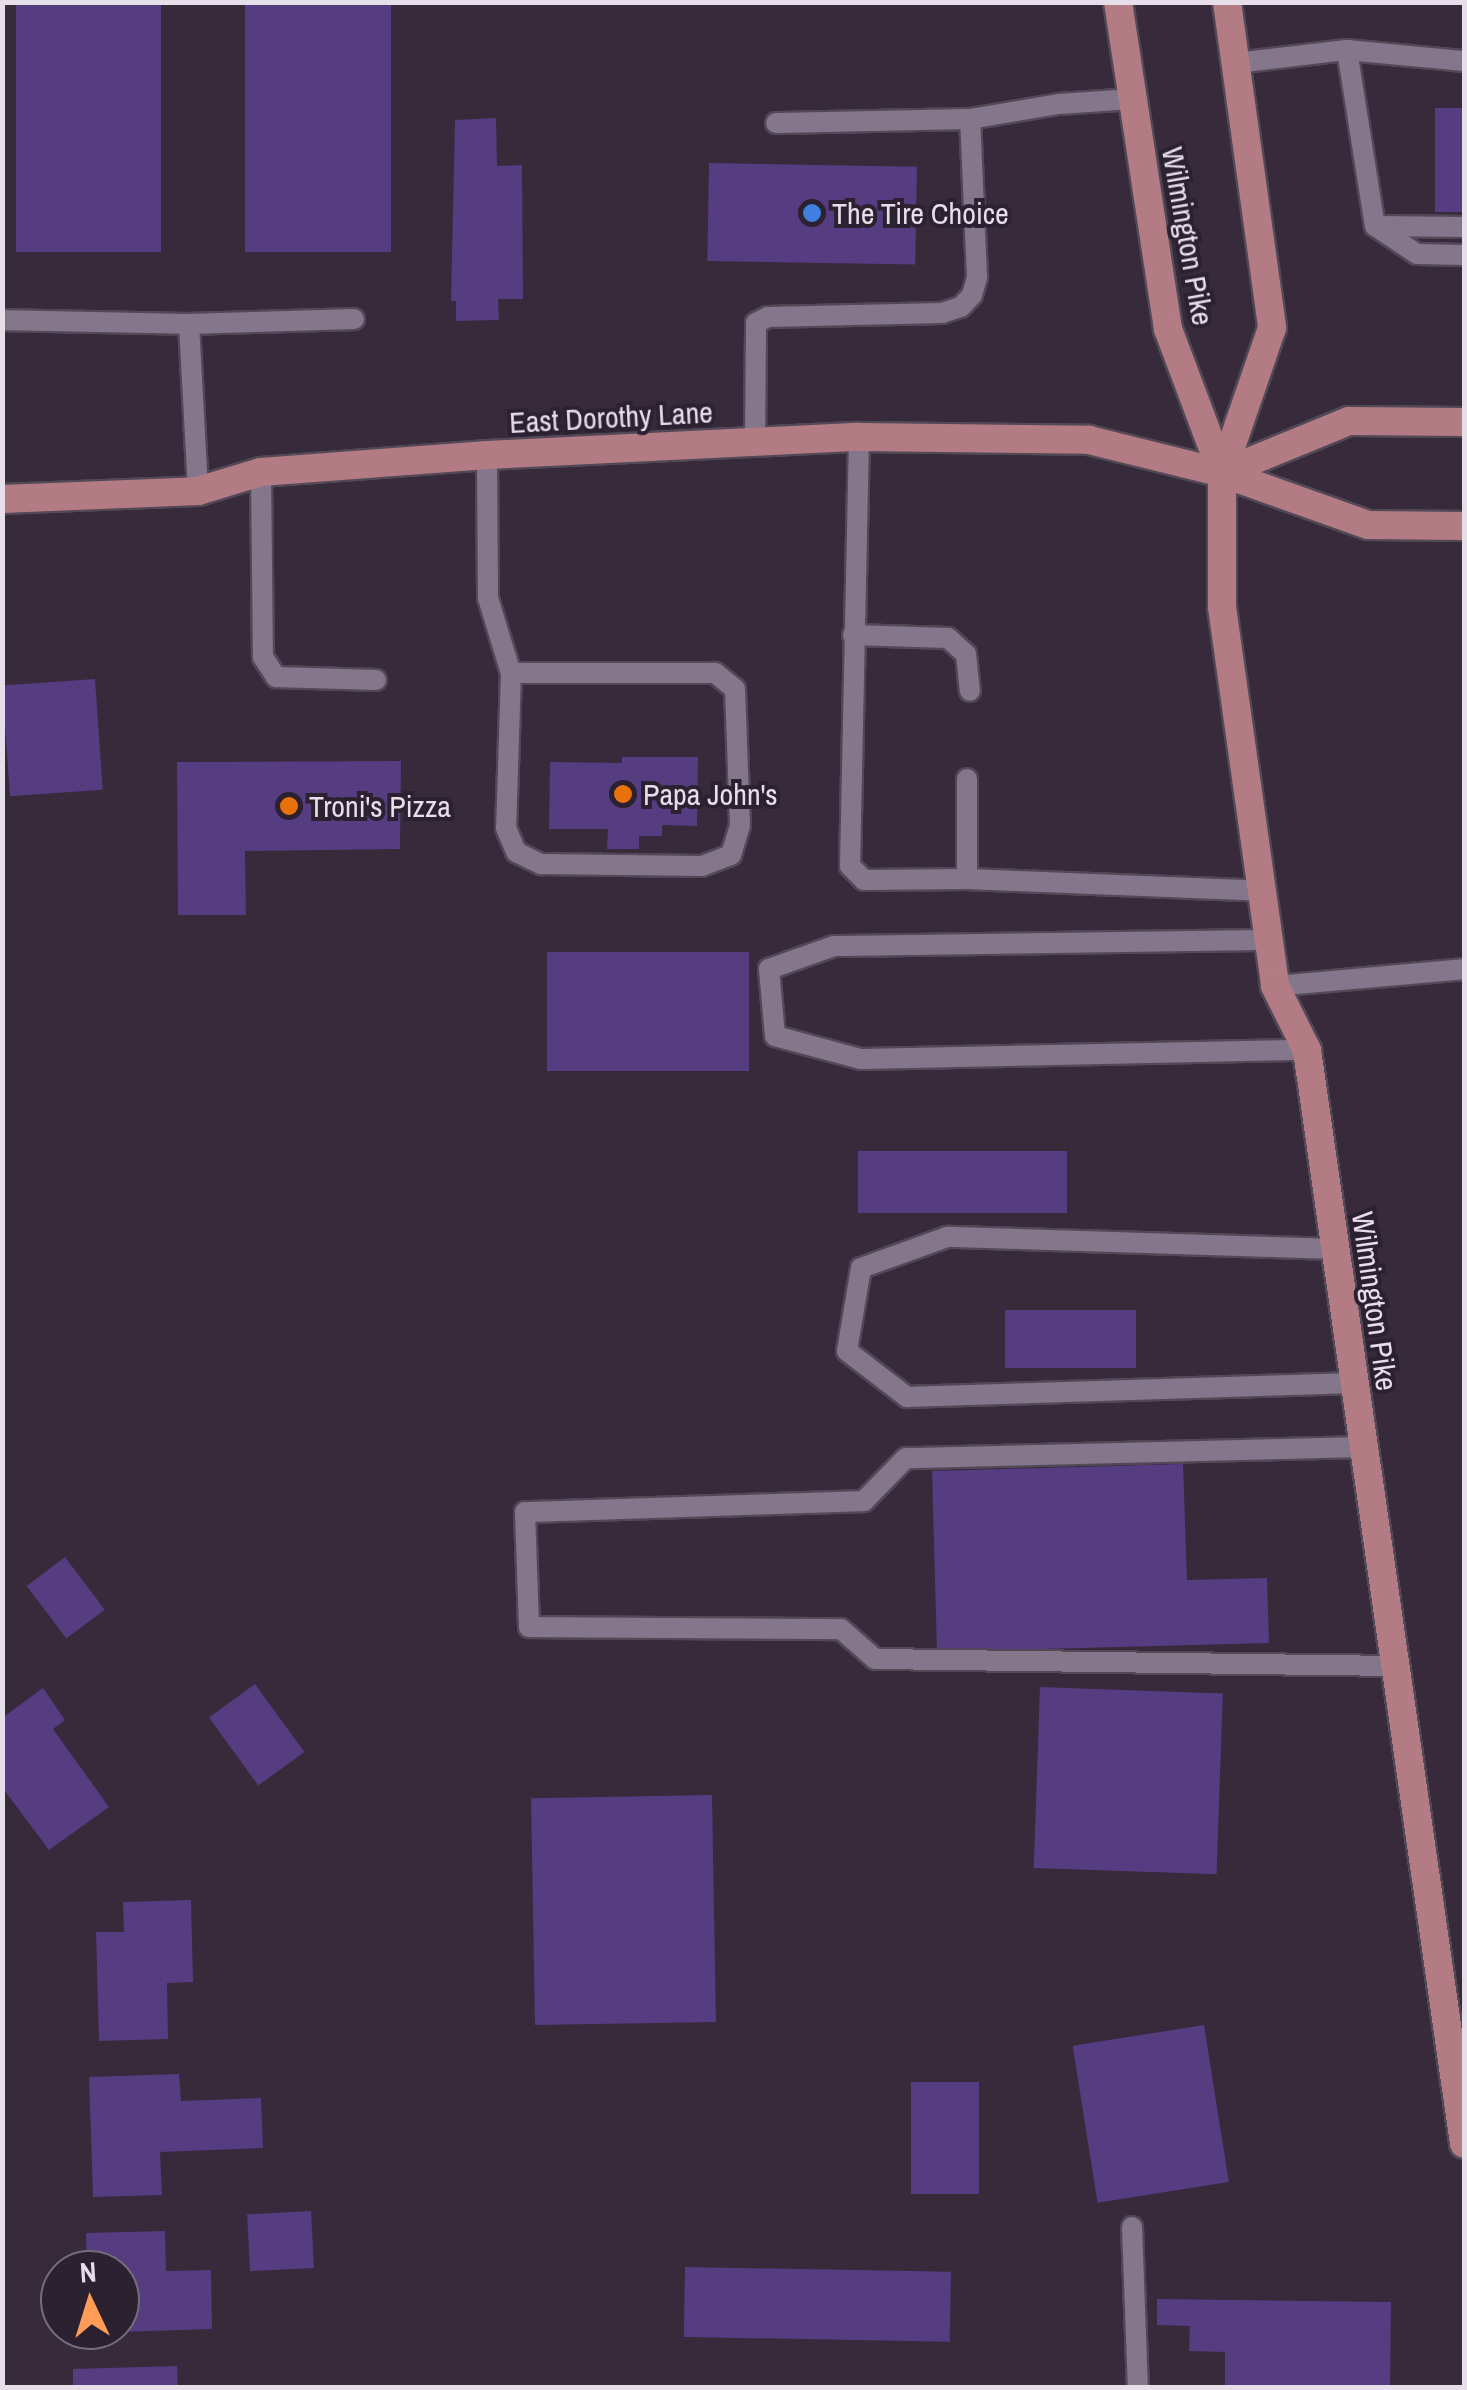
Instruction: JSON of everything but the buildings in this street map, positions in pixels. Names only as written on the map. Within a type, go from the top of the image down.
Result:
[{"type":"main road","name":"Wilmington Pike","points":[[1118,2],[1168,329],[1222,472]]},
{"type":"main road","name":"Wilmington Pike","points":[[1227,2],[1272,328],[1222,472],[1222,607],[1275,986],[1307,1050],[1464,2144]]},
{"type":"main road","points":[[1222,472],[1349,420],[1464,422]]},
{"type":"main road","name":"East Dorothy Lane","points":[[2,500],[198,491],[261,472],[486,455],[858,437],[1089,440],[1222,472],[1368,525],[1464,526]]},
{"type":"lane","points":[[1347,50],[1375,226],[1417,254],[1464,255]]},
{"type":"lane","points":[[1236,64],[1347,50],[1464,60]]},
{"type":"lane","points":[[776,123],[970,120],[1060,104],[1133,99]]},
{"type":"lane","points":[[755,442],[756,324],[768,317],[942,313],[961,307],[972,295],[977,277],[970,120]]},
{"type":"lane","points":[[1375,226],[1464,227]]},
{"type":"lane","points":[[2,320],[188,324],[354,319]]},
{"type":"lane","points":[[188,324],[198,491]]},
{"type":"lane","points":[[858,437],[850,866],[864,880],[967,879],[1262,891]]},
{"type":"lane","points":[[486,455],[488,598],[511,673],[506,828],[516,852],[541,864],[612,865],[702,866],[731,855],[740,825],[735,689],[715,674],[511,673]]},
{"type":"lane","points":[[261,472],[263,657],[276,677],[376,680]]},
{"type":"lane","points":[[853,635],[948,638],[966,654],[970,692]]},
{"type":"lane","points":[[967,879],[968,779]]},
{"type":"lane","points":[[1269,940],[834,946],[769,969],[774,1036],[861,1059],[1307,1050]]},
{"type":"lane","points":[[1275,986],[1464,969]]},
{"type":"lane","points":[[1334,1250],[946,1236],[861,1268],[847,1351],[907,1398],[1354,1383]]},
{"type":"lane","points":[[1363,1447],[906,1458],[864,1502],[525,1512],[529,1627],[841,1630],[876,1659],[1394,1666]]},
{"type":"lane","points":[[1132,2227],[1138,2388]]},
{"type":"place","name":"The Tire Choice","points":[[812,213]]},
{"type":"place","name":"Papa John's","points":[[623,794]]},
{"type":"place","name":"Troni's Pizza","points":[[289,806]]}]
